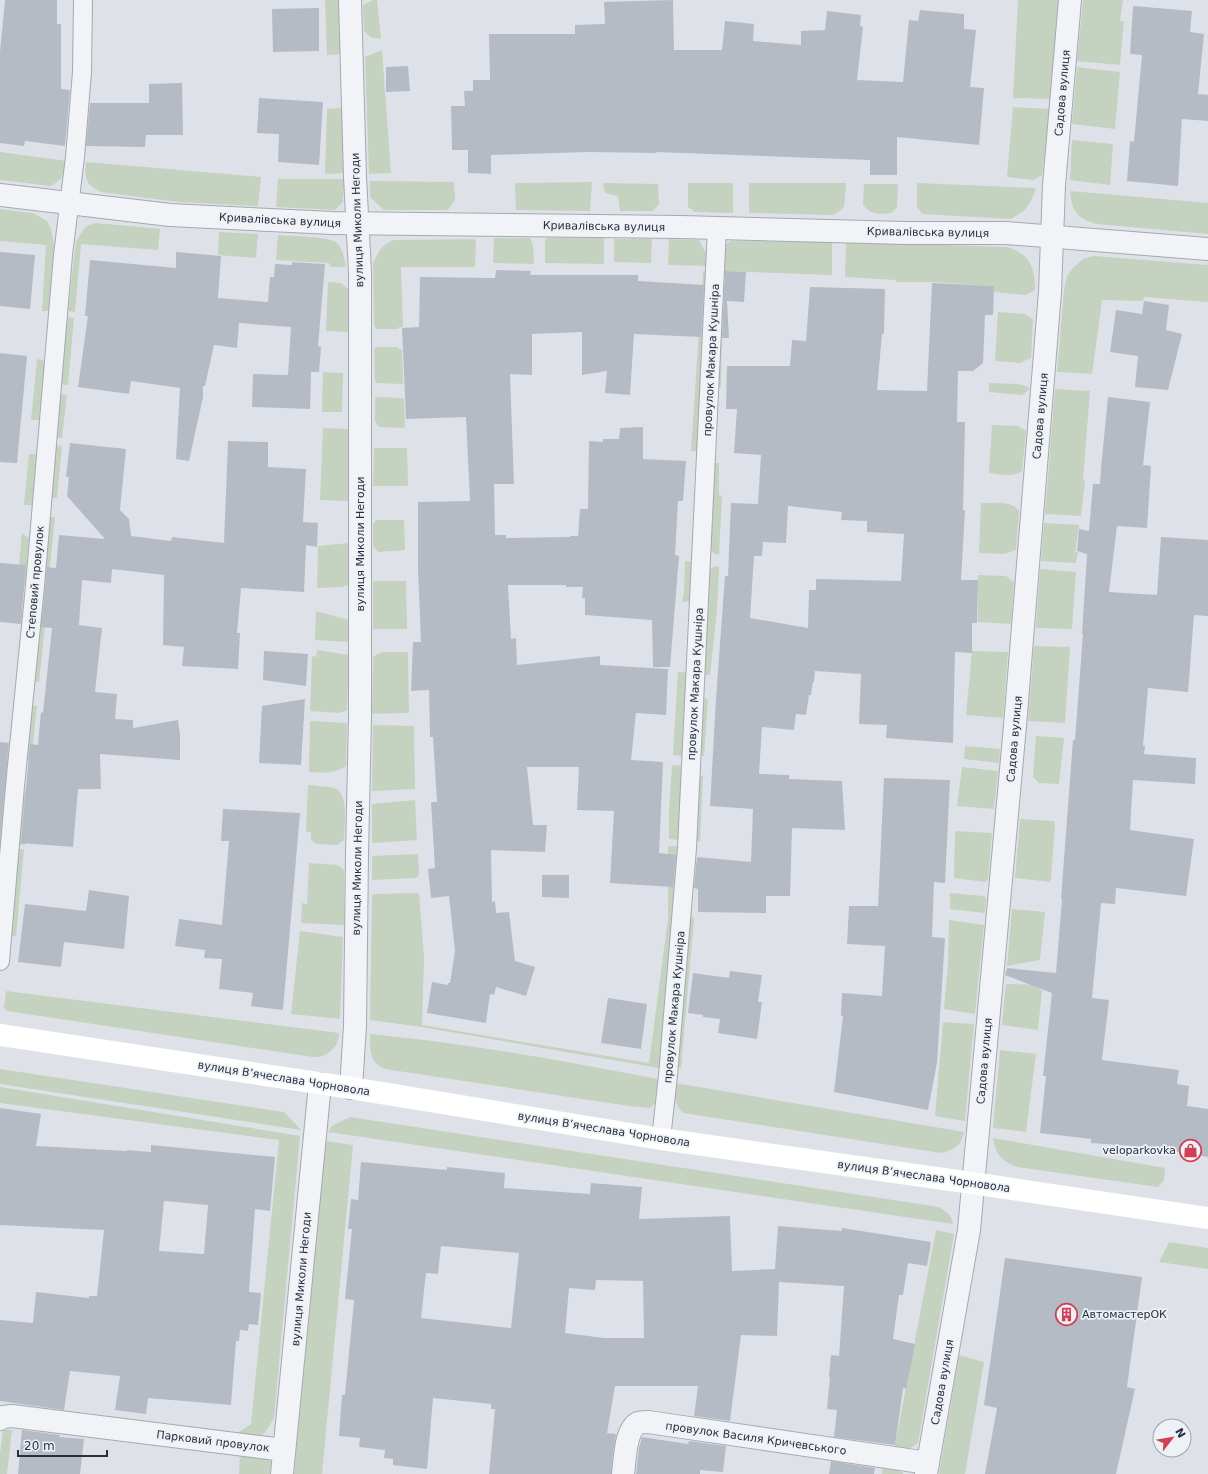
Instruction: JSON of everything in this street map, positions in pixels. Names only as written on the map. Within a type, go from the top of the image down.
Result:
[{"type":"main road","name":"вулиця Вʼячеслава Чорновола","points":[[0,1035],[351,1088],[661,1139],[972,1182],[1208,1218]]},
{"type":"street","name":"вулиця Миколи Негоди","points":[[350,0],[360,272],[360,719],[355,1026],[351,1088]]},
{"type":"street","name":"Садова вулиця","points":[[927,1468],[969,1230],[972,1182],[1015,726],[1050,292],[1054,185],[1070,0]]},
{"type":"street","name":"Кривалівська вулиця","points":[[0,195],[170,215],[357,223],[1006,233],[1208,250]]},
{"type":"street","name":"вулиця Миколи Негоди","points":[[282,1474],[320,1084]]},
{"type":"street","name":"Парковий провулок","points":[[0,1419],[3,1417],[12,1416],[284,1450]]},
{"type":"street","name":"провулок Василя Кричевського","points":[[623,1474],[628,1437],[632,1428],[639,1423],[648,1422],[927,1468]]},
{"type":"lane","name":"Степовий провулок","points":[[0,961],[15,786],[36,578],[63,255],[75,157],[82,72],[83,0]]},
{"type":"lane","name":"провулок Макара Кушніра","points":[[661,1139],[669,1067],[686,848],[717,228]]},
{"type":"green space","points":[[325,0],[340,0],[341,54],[327,55]]},
{"type":"green space","points":[[373,0],[377,0],[381,39],[370,37],[364,31],[363,5]]},
{"type":"green space","points":[[1018,0],[1058,0],[1051,99],[1013,98]]},
{"type":"green space","points":[[1083,0],[1123,0],[1120,21],[1124,21],[1120,65],[1077,61]]},
{"type":"green space","points":[[382,50],[391,173],[369,174],[365,57]]},
{"type":"green space","points":[[1077,67],[1120,72],[1115,129],[1072,124]]},
{"type":"green space","points":[[1013,107],[1050,109],[1042,175],[1034,180],[1007,177]]},
{"type":"green space","points":[[344,108],[345,173],[325,174],[327,109]]},
{"type":"green space","points":[[1072,140],[1113,144],[1110,185],[1070,180]]},
{"type":"green space","points":[[0,152],[67,161],[61,179],[51,186],[0,180]]},
{"type":"green space","points":[[86,162],[261,177],[258,206],[178,202],[101,192],[92,187],[87,181],[85,173]]},
{"type":"green space","points":[[278,179],[344,179],[343,202],[335,210],[276,207]]},
{"type":"green space","points":[[370,181],[454,182],[455,200],[448,210],[384,210],[370,197]]},
{"type":"green space","points":[[592,182],[590,211],[516,210],[515,183]]},
{"type":"green space","points":[[603,183],[658,184],[659,204],[653,211],[620,211],[618,196],[605,193]]},
{"type":"green space","points":[[688,183],[733,183],[733,213],[695,212],[688,207]]},
{"type":"green space","points":[[749,183],[846,183],[844,207],[833,215],[749,213]]},
{"type":"green space","points":[[917,183],[1036,188],[1027,207],[1021,213],[1010,219],[922,214],[917,207]]},
{"type":"green space","points":[[864,184],[898,184],[897,207],[892,213],[873,213],[863,205]]},
{"type":"green space","points":[[1070,191],[1208,203],[1208,234],[1097,224],[1090,222],[1080,217],[1074,209]]},
{"type":"green space","points":[[0,209],[33,213],[47,221],[51,229],[54,245],[49,311],[42,311],[46,245],[0,241]]},
{"type":"green space","points":[[96,223],[160,229],[158,250],[81,244],[75,312],[68,311],[76,241],[86,226]]},
{"type":"green space","points":[[219,232],[258,234],[256,258],[218,255]]},
{"type":"green space","points":[[278,235],[300,236],[333,241],[341,248],[346,267],[331,267],[329,263],[276,260]]},
{"type":"green space","points":[[494,238],[530,238],[533,245],[534,264],[493,263]]},
{"type":"green space","points":[[548,238],[604,238],[604,264],[545,263],[545,240]]},
{"type":"green space","points":[[474,239],[476,241],[475,267],[401,267],[403,327],[399,327],[398,329],[377,329],[374,326],[373,264],[376,256],[387,243],[394,240]]},
{"type":"green space","points":[[614,239],[652,239],[651,263],[614,262]]},
{"type":"green space","points":[[669,239],[699,240],[706,253],[708,266],[668,265]]},
{"type":"green space","points":[[731,241],[832,242],[832,275],[723,271],[721,387],[715,386],[721,268],[725,245]]},
{"type":"green space","points":[[846,242],[1007,247],[1021,253],[1030,262],[1034,275],[1035,290],[1026,295],[994,292],[994,286],[932,282],[896,282],[896,280],[845,277]]},
{"type":"green space","points":[[1093,256],[1208,265],[1208,302],[1144,297],[1143,301],[1102,300],[1092,374],[1057,372],[1064,290],[1067,276],[1083,259]]},
{"type":"green space","points":[[703,271],[708,271],[699,451],[691,451]]},
{"type":"green space","points":[[328,282],[341,283],[350,291],[349,332],[326,331]]},
{"type":"green space","points":[[998,312],[1024,314],[1033,319],[1031,358],[1020,363],[995,361]]},
{"type":"green space","points":[[67,317],[74,318],[68,385],[60,384]]},
{"type":"green space","points":[[377,347],[398,347],[398,349],[402,349],[403,384],[377,383],[375,381],[374,349]]},
{"type":"green space","points":[[37,359],[45,361],[39,420],[31,420]]},
{"type":"green space","points":[[323,372],[343,373],[342,412],[322,412]]},
{"type":"green space","points":[[989,383],[1018,384],[1029,387],[1029,390],[1022,395],[989,392]]},
{"type":"green space","points":[[1055,389],[1090,391],[1083,480],[1085,481],[1081,516],[1045,514]]},
{"type":"green space","points":[[60,394],[67,395],[62,438],[56,438]]},
{"type":"green space","points":[[377,397],[404,398],[405,428],[379,427],[375,421],[375,399]]},
{"type":"green space","points":[[992,425],[1018,426],[1026,431],[1022,471],[1015,474],[1006,475],[989,473]]},
{"type":"green space","points":[[323,428],[349,429],[348,501],[320,500]]},
{"type":"green space","points":[[55,445],[62,446],[57,498],[50,498]]},
{"type":"green space","points":[[374,448],[407,448],[408,486],[373,486]]},
{"type":"green space","points":[[29,454],[36,454],[32,505],[24,505]]},
{"type":"green space","points":[[711,463],[719,463],[719,495],[722,496],[719,555],[715,554],[708,548]]},
{"type":"green space","points":[[981,503],[1008,504],[1016,507],[1019,511],[1016,550],[1004,554],[979,553]]},
{"type":"green space","points":[[49,517],[55,517],[49,576],[46,576],[44,572]]},
{"type":"green space","points":[[376,520],[404,520],[405,550],[378,552],[373,546],[373,524]]},
{"type":"green space","points":[[1044,523],[1079,525],[1075,552],[1078,552],[1076,563],[1041,561]]},
{"type":"green space","points":[[22,533],[29,538],[25,585],[17,586]]},
{"type":"green space","points":[[349,543],[349,585],[341,587],[317,588],[318,546]]},
{"type":"green space","points":[[685,561],[694,562],[692,601],[682,602],[684,592]]},
{"type":"green space","points":[[715,566],[719,567],[717,610],[710,675],[701,674],[706,572]]},
{"type":"green space","points":[[1040,569],[1076,572],[1072,629],[1036,628]]},
{"type":"green space","points":[[978,575],[1006,576],[1014,582],[1011,624],[978,622]]},
{"type":"green space","points":[[373,581],[406,581],[407,629],[373,629]]},
{"type":"green space","points":[[316,611],[349,620],[349,642],[315,640]]},
{"type":"green space","points":[[40,616],[46,617],[39,682],[34,681]]},
{"type":"green space","points":[[1034,646],[1070,647],[1065,723],[1028,721]]},
{"type":"green space","points":[[317,650],[349,655],[347,710],[339,713],[310,711],[312,656],[316,657]]},
{"type":"green space","points":[[972,651],[1008,652],[1003,718],[966,715]]},
{"type":"green space","points":[[382,652],[408,652],[409,713],[372,714],[373,657]]},
{"type":"green space","points":[[678,672],[688,672],[683,756],[673,755]]},
{"type":"green space","points":[[700,698],[708,699],[704,756],[698,755]]},
{"type":"green space","points":[[32,705],[37,706],[31,761],[27,760]]},
{"type":"green space","points":[[310,721],[347,723],[346,766],[332,772],[309,772]]},
{"type":"green space","points":[[373,725],[414,726],[415,789],[372,791]]},
{"type":"green space","points":[[1036,736],[1064,738],[1059,784],[1039,783],[1033,777]]},
{"type":"green space","points":[[965,746],[1000,749],[999,763],[964,759]]},
{"type":"green space","points":[[672,765],[683,766],[679,840],[669,839]]},
{"type":"green space","points":[[962,767],[998,771],[994,809],[957,806]]},
{"type":"green space","points":[[0,776],[7,778],[0,858]]},
{"type":"green space","points":[[696,776],[703,776],[700,842],[694,837]]},
{"type":"green space","points":[[308,785],[334,788],[339,791],[342,797],[345,812],[344,841],[338,845],[316,844],[311,840],[311,832],[306,832]]},
{"type":"green space","points":[[24,792],[29,792],[30,796],[25,845],[19,845]]},
{"type":"green space","points":[[415,800],[417,840],[372,843],[372,804]]},
{"type":"green space","points":[[1020,819],[1054,821],[1050,882],[1015,878]]},
{"type":"green space","points":[[955,831],[992,833],[988,879],[985,882],[954,878]]},
{"type":"green space","points":[[668,846],[678,846],[674,930],[659,1068],[422,1027],[370,1020],[372,894],[419,893],[424,958],[422,1025],[649,1063],[668,919]]},
{"type":"green space","points":[[19,849],[24,849],[16,936],[11,936]]},
{"type":"green space","points":[[418,854],[419,875],[416,878],[372,880],[372,856]]},
{"type":"green space","points":[[309,863],[338,865],[344,870],[344,925],[301,923],[302,903],[307,904]]},
{"type":"green space","points":[[950,893],[983,896],[986,898],[985,913],[950,909]]},
{"type":"green space","points":[[1012,909],[1045,912],[1040,960],[1007,966]]},
{"type":"green space","points":[[689,912],[694,919],[681,1068],[677,1067]]},
{"type":"green space","points":[[949,920],[984,925],[975,1014],[944,1009],[948,965]]},
{"type":"green space","points":[[300,931],[343,937],[340,1019],[291,1014]]},
{"type":"green space","points":[[1006,984],[1040,985],[1039,989],[1042,990],[1038,1030],[1002,1025]]},
{"type":"green space","points":[[6,991],[339,1033],[337,1043],[331,1051],[323,1056],[313,1057],[7,1011],[4,1008]]},
{"type":"green space","points":[[943,1022],[974,1024],[965,1121],[935,1116]]},
{"type":"green space","points":[[370,1034],[479,1047],[658,1079],[655,1103],[650,1108],[629,1106],[385,1069],[373,1059]]},
{"type":"green space","points":[[1000,1050],[1036,1054],[1026,1132],[993,1128]]},
{"type":"green space","points":[[0,1069],[284,1112],[301,1130],[0,1084]]},
{"type":"green space","points":[[675,1083],[964,1132],[961,1141],[956,1147],[941,1153],[683,1113],[675,1099]]},
{"type":"green space","points":[[0,1087],[300,1136],[274,1418],[264,1434],[244,1440],[233,1436],[251,1424],[279,1140],[0,1103]]},
{"type":"green space","points":[[350,1117],[939,1207],[950,1216],[953,1224],[328,1132],[332,1126]]},
{"type":"green space","points":[[993,1138],[1165,1168],[1164,1180],[1158,1187],[1017,1167],[1000,1157]]},
{"type":"green space","points":[[326,1141],[353,1145],[322,1474],[294,1474]]},
{"type":"green space","points":[[936,1230],[954,1234],[918,1443],[907,1451],[894,1450]]},
{"type":"green space","points":[[1169,1242],[1208,1248],[1208,1269],[1159,1262]]},
{"type":"green space","points":[[959,1355],[984,1362],[965,1474],[939,1474]]},
{"type":"green space","points":[[3,1430],[12,1430],[7,1474],[0,1474],[0,1454]]},
{"type":"green space","points":[[240,1452],[271,1461],[270,1474],[239,1474]]},
{"type":"green space","points":[[883,1463],[903,1473],[903,1474],[882,1474]]},
{"type":"building","points":[[5,0],[57,0],[57,24],[61,24],[61,89],[70,90],[65,146],[25,141],[24,146],[0,143],[0,52]]},
{"type":"building","points":[[673,0],[674,50],[722,50],[725,21],[754,24],[753,41],[801,45],[801,31],[825,30],[827,11],[861,15],[860,26],[863,27],[857,80],[903,82],[909,20],[918,21],[920,10],[964,14],[964,29],[976,30],[970,87],[984,88],[979,145],[897,137],[897,175],[870,175],[870,160],[656,152],[587,152],[491,155],[491,174],[468,173],[468,150],[452,150],[451,106],[465,106],[464,91],[473,91],[473,80],[490,80],[489,34],[575,34],[575,25],[605,24],[604,2]]},
{"type":"building","points":[[1133,6],[1192,11],[1190,32],[1204,34],[1198,94],[1208,95],[1208,121],[1182,119],[1178,186],[1127,181],[1130,141],[1134,142],[1142,55],[1130,54]]},
{"type":"building","points":[[319,8],[319,51],[273,52],[272,9]]},
{"type":"building","points":[[408,66],[410,91],[386,92],[386,67]]},
{"type":"building","points":[[182,83],[183,135],[146,135],[145,147],[86,146],[90,103],[149,103],[149,84]]},
{"type":"building","points":[[259,98],[323,102],[319,165],[278,162],[279,134],[257,133]]},
{"type":"building","points":[[0,252],[35,255],[30,309],[0,306]]},
{"type":"building","points":[[176,252],[221,256],[218,298],[268,302],[270,277],[274,277],[275,264],[292,265],[292,262],[325,264],[318,346],[321,347],[319,372],[311,372],[310,409],[252,407],[253,374],[288,375],[291,327],[239,323],[237,348],[214,345],[205,386],[203,386],[203,397],[189,461],[176,459],[180,388],[131,381],[129,394],[78,387],[88,316],[85,316],[90,260],[176,268]]},
{"type":"building","points":[[496,270],[531,271],[530,275],[638,275],[638,281],[704,285],[701,337],[634,334],[630,395],[605,393],[607,371],[582,375],[582,332],[532,334],[532,375],[510,374],[514,484],[494,484],[495,535],[506,535],[506,538],[578,536],[580,509],[588,509],[589,441],[603,442],[603,439],[619,439],[620,428],[643,427],[643,459],[686,461],[683,501],[678,501],[675,555],[679,556],[670,667],[653,667],[652,620],[585,615],[585,598],[582,598],[583,587],[566,587],[566,585],[508,585],[511,639],[516,638],[517,665],[600,656],[600,665],[668,669],[666,715],[636,713],[631,760],[663,762],[659,853],[676,855],[673,887],[610,883],[614,811],[577,810],[579,767],[527,767],[533,825],[547,825],[545,852],[491,850],[492,902],[495,901],[496,913],[509,912],[515,961],[535,967],[526,996],[496,987],[494,995],[490,994],[486,1023],[427,1013],[432,982],[448,985],[448,983],[450,983],[455,951],[449,896],[431,898],[428,869],[435,868],[431,802],[437,802],[433,737],[430,737],[429,690],[411,691],[413,642],[421,642],[418,569],[418,502],[470,501],[466,417],[406,419],[402,328],[419,327],[420,277],[495,278]]},
{"type":"building","points":[[725,271],[746,272],[744,302],[727,301],[729,338],[722,338]]},
{"type":"building","points":[[932,283],[994,286],[993,315],[985,315],[983,363],[973,371],[958,371],[957,422],[965,422],[963,510],[965,510],[961,580],[978,580],[977,623],[972,623],[972,653],[955,652],[953,743],[886,738],[887,725],[859,724],[861,674],[815,671],[814,682],[811,695],[809,695],[806,715],[796,714],[794,730],[762,727],[759,774],[789,775],[789,779],[842,781],[845,830],[792,828],[790,896],[766,896],[766,913],[698,912],[698,889],[694,888],[697,857],[751,862],[753,809],[710,806],[725,576],[728,576],[731,503],[758,504],[761,455],[734,453],[737,409],[726,409],[727,366],[790,366],[792,340],[806,341],[810,287],[885,289],[884,334],[882,334],[877,390],[927,391]],"holes":[[[788,506],[842,512],[841,520],[867,521],[867,532],[904,534],[901,581],[816,579],[816,590],[809,590],[808,628],[750,618],[754,556],[762,556],[763,542],[786,543]]]},
{"type":"building","points":[[1144,301],[1169,305],[1166,330],[1182,334],[1168,390],[1135,387],[1138,356],[1110,352],[1116,310],[1142,314]]},
{"type":"building","points":[[0,353],[27,356],[17,463],[0,462]]},
{"type":"building","points":[[1108,397],[1150,402],[1143,465],[1151,466],[1147,528],[1117,526],[1109,592],[1157,595],[1161,537],[1208,540],[1208,616],[1194,615],[1188,692],[1148,688],[1143,746],[1145,746],[1144,754],[1196,758],[1195,784],[1133,780],[1130,830],[1194,839],[1186,896],[1116,888],[1115,904],[1101,903],[1092,998],[1109,1000],[1102,1060],[1179,1070],[1177,1084],[1189,1086],[1187,1106],[1208,1109],[1208,1157],[1147,1147],[1091,1143],[1091,1139],[1040,1133],[1046,1076],[1043,1076],[1052,993],[1005,975],[1007,968],[1056,973],[1073,740],[1075,740],[1083,634],[1087,554],[1077,551],[1079,529],[1089,531],[1093,484],[1100,484]]},
{"type":"building","points":[[228,441],[268,442],[268,467],[306,469],[303,522],[318,523],[317,547],[306,545],[304,592],[241,588],[237,633],[240,633],[238,669],[182,666],[184,647],[163,645],[164,575],[112,569],[111,583],[82,580],[79,625],[102,628],[95,692],[117,694],[115,719],[133,720],[133,728],[178,720],[180,735],[180,760],[100,754],[101,789],[78,789],[73,847],[21,843],[30,744],[38,745],[52,628],[41,627],[47,567],[56,568],[59,535],[105,539],[67,496],[69,477],[66,477],[70,443],[126,449],[120,510],[129,519],[131,536],[171,541],[172,537],[224,543]]},
{"type":"building","points":[[0,563],[26,565],[21,624],[0,622]]},
{"type":"building","points":[[264,651],[308,654],[306,686],[263,680]]},
{"type":"building","points":[[305,699],[301,765],[259,763],[262,706]]},
{"type":"building","points":[[0,742],[9,743],[0,838]]},
{"type":"building","points":[[884,778],[950,780],[945,883],[934,882],[932,937],[945,938],[937,1063],[928,1110],[834,1092],[843,1016],[841,1016],[842,993],[882,996],[885,946],[847,944],[849,906],[878,906]]},
{"type":"building","points":[[223,809],[300,813],[283,1010],[251,1006],[253,993],[219,989],[222,959],[204,958],[205,950],[175,946],[179,919],[222,925],[229,841],[221,841]]},
{"type":"building","points":[[542,875],[569,875],[569,898],[542,897]]},
{"type":"building","points":[[89,890],[129,896],[124,949],[64,942],[61,967],[18,962],[25,904],[86,911]]},
{"type":"building","points":[[730,971],[762,975],[758,1002],[762,1002],[757,1039],[718,1033],[720,1019],[688,1013],[693,973],[729,978]]},
{"type":"building","points":[[608,998],[647,1004],[641,1049],[601,1043]]},
{"type":"building","points":[[0,1108],[41,1114],[36,1146],[151,1152],[151,1145],[275,1157],[270,1211],[255,1209],[249,1292],[261,1293],[258,1325],[249,1324],[248,1331],[240,1330],[239,1341],[236,1341],[231,1405],[148,1398],[146,1414],[115,1410],[120,1376],[70,1371],[64,1410],[0,1401],[0,1320],[33,1323],[36,1292],[89,1298],[89,1296],[97,1296],[104,1230],[0,1225]],"holes":[[[164,1201],[208,1205],[204,1254],[159,1251]]]},
{"type":"building","points":[[361,1162],[447,1170],[447,1167],[505,1173],[504,1188],[590,1194],[591,1183],[642,1187],[639,1219],[730,1216],[732,1271],[775,1269],[778,1226],[842,1231],[842,1228],[931,1242],[927,1266],[908,1263],[903,1295],[899,1295],[893,1339],[915,1344],[906,1389],[903,1388],[895,1445],[834,1437],[837,1410],[827,1409],[829,1377],[831,1355],[839,1356],[844,1286],[779,1282],[777,1336],[741,1335],[730,1421],[694,1416],[698,1386],[615,1386],[607,1433],[616,1434],[611,1474],[489,1474],[495,1409],[491,1409],[491,1404],[433,1398],[427,1469],[393,1465],[393,1459],[384,1458],[385,1450],[359,1447],[360,1438],[339,1436],[342,1395],[345,1395],[354,1300],[345,1299],[352,1229],[348,1229],[351,1199],[358,1200]],"holes":[[[441,1246],[519,1253],[511,1328],[421,1318],[426,1273],[438,1274]],[[596,1280],[643,1281],[644,1338],[604,1338],[565,1333],[569,1288],[595,1290]]]},
{"type":"building","points":[[1005,1258],[1142,1277],[1127,1387],[1135,1389],[1116,1474],[985,1474],[997,1408],[984,1405]]},
{"type":"building","points":[[22,1430],[60,1435],[59,1437],[84,1439],[80,1474],[18,1474]]},
{"type":"building","points":[[642,1437],[688,1444],[689,1441],[726,1446],[723,1472],[700,1470],[700,1474],[636,1474],[639,1448]]},
{"type":"building","points":[[831,1461],[875,1468],[874,1474],[829,1474]]},
{"type":"place","name":"veloparkovka","points":[[1191,1150]]},
{"type":"place","name":"АвтомастерОК","points":[[1067,1314]]}]
